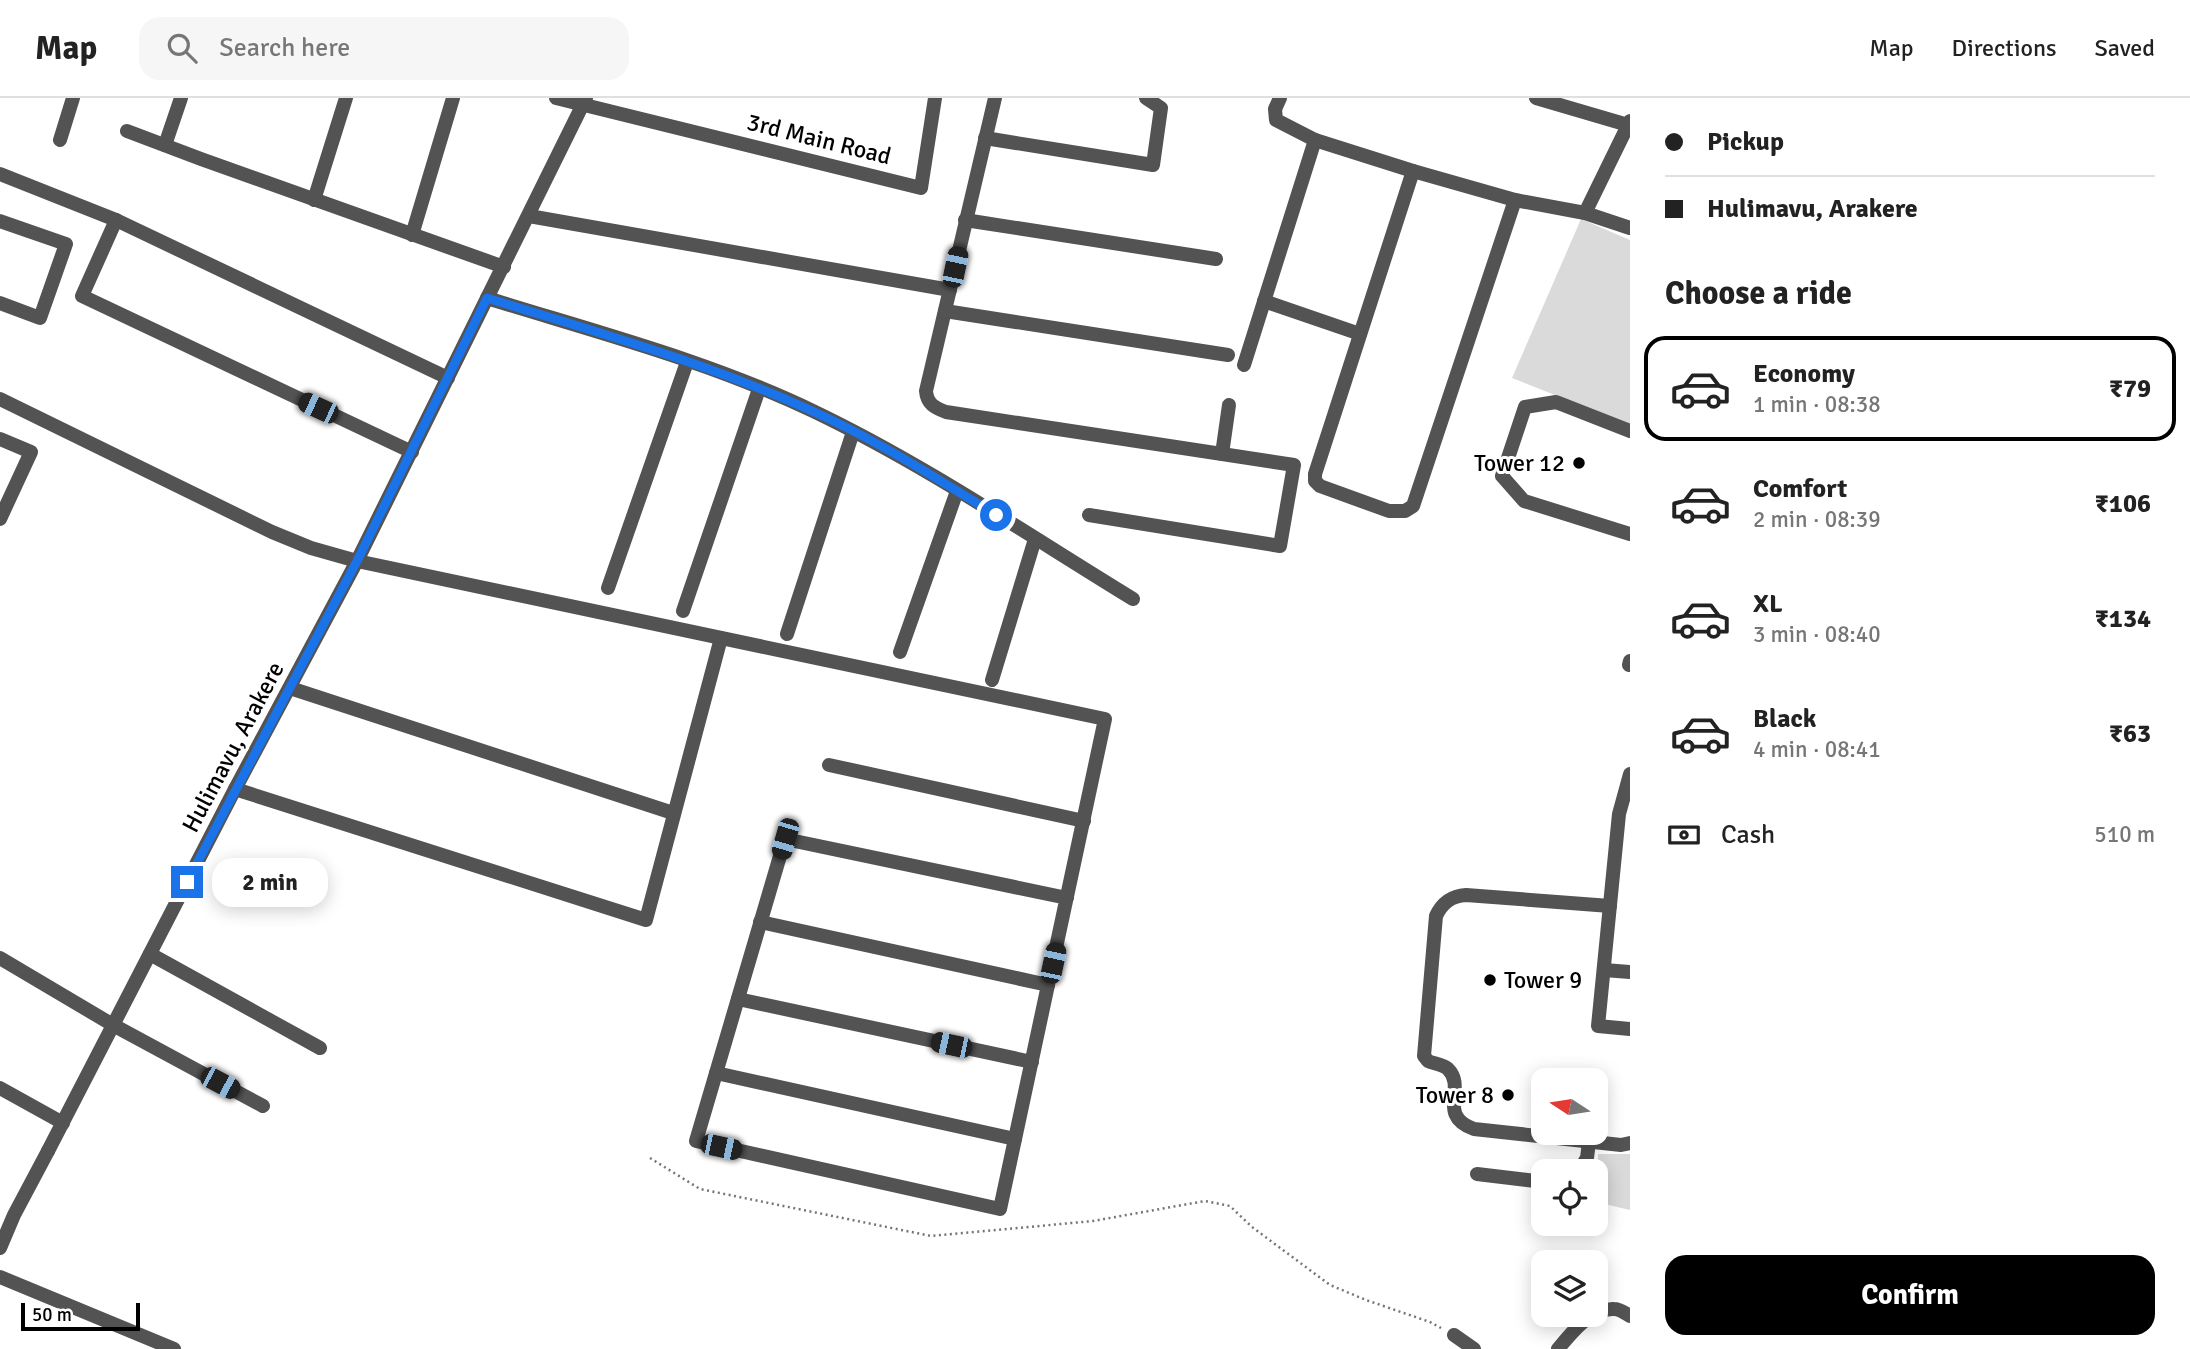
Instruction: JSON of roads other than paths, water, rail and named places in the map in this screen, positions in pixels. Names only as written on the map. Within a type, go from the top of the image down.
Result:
[{"type":"street","points":[[60,140],[73,98]]},
{"type":"street","points":[[165,145],[181,98]]},
{"type":"street","points":[[314,200],[346,98]]},
{"type":"street","points":[[412,234],[453,98]]},
{"type":"street","name":"3rd Main Road","points":[[556,98],[585,102],[921,188],[935,98]]},
{"type":"street","points":[[995,98],[926,391],[926,398],[933,407],[946,412],[1294,464],[1280,546],[1089,515]]},
{"type":"street","points":[[985,138],[1153,165],[1161,108],[1146,98]]},
{"type":"street","points":[[1280,98],[1275,109],[1276,120],[1315,140],[1515,200],[1586,213],[1630,228]]},
{"type":"street","points":[[1536,98],[1629,123],[1586,213]]},
{"type":"street","name":"Hulimavu, Arakere","points":[[0,1248],[14,1215],[235,789],[357,561],[585,102]]},
{"type":"street","points":[[127,131],[504,267]]},
{"type":"street","points":[[1244,365],[1315,140]]},
{"type":"street","points":[[1413,171],[1315,481],[1320,486],[1389,511],[1405,511],[1413,506],[1515,200]]},
{"type":"street","points":[[0,174],[116,220],[448,378]]},
{"type":"street","points":[[529,216],[950,290]]},
{"type":"street","points":[[116,220],[82,296],[412,452]]},
{"type":"street","points":[[965,220],[1216,260]]},
{"type":"street","points":[[0,221],[66,244],[40,318],[0,303]]},
{"type":"street","points":[[487,298],[687,362],[811,410],[957,491],[1132,600]]},
{"type":"street","points":[[1264,301],[1360,334]]},
{"type":"street","points":[[945,311],[1228,355]]},
{"type":"street","points":[[608,588],[687,362]]},
{"type":"street","points":[[683,611],[759,389]]},
{"type":"street","points":[[0,400],[272,532],[311,548],[357,561],[1105,719],[1084,821],[1000,1209],[696,1141],[785,839],[1067,898]]},
{"type":"street","points":[[1630,431],[1556,402],[1525,407],[1502,476],[1524,501],[1630,534]]},
{"type":"street","points":[[1222,453],[1229,405]]},
{"type":"street","points":[[787,634],[853,432]]},
{"type":"street","points":[[0,439],[32,452],[0,519]]},
{"type":"street","points":[[900,652],[957,491]]},
{"type":"street","points":[[992,680],[1035,539]]},
{"type":"street","points":[[235,789],[646,920],[720,638]]},
{"type":"street","points":[[290,688],[673,813]]},
{"type":"street","points":[[829,765],[1084,821]]},
{"type":"street","points":[[1630,774],[1619,814],[1598,1026],[1630,1029]]},
{"type":"street","points":[[1531,1135],[1467,1126],[1453,1108],[1454,1083],[1451,1073],[1445,1066],[1428,1061],[1424,1056],[1436,916],[1445,902],[1466,895],[1610,906]]},
{"type":"street","points":[[761,922],[1048,985]]},
{"type":"street","points":[[150,954],[320,1048]]},
{"type":"street","points":[[0,958],[113,1025],[262,1106]]},
{"type":"street","points":[[1604,970],[1630,972]]},
{"type":"street","points":[[738,999],[1032,1062]]},
{"type":"street","points":[[716,1073],[1015,1139]]},
{"type":"street","points":[[0,1088],[62,1123]]},
{"type":"street","points":[[1608,1144],[1621,1146],[1630,1143]]},
{"type":"street","points":[[1477,1174],[1531,1180]]},
{"type":"street","points":[[0,1277],[174,1349]]},
{"type":"street","points":[[1558,1349],[1574,1329],[1601,1311],[1617,1308],[1630,1316]]},
{"type":"street","points":[[1454,1335],[1474,1349]]},
{"type":"place","name":"Tower 12","points":[[1579,463]]},
{"type":"place","name":"Tower 9","points":[[1490,980]]},
{"type":"place","name":"Tower 8","points":[[1508,1095]]}]
